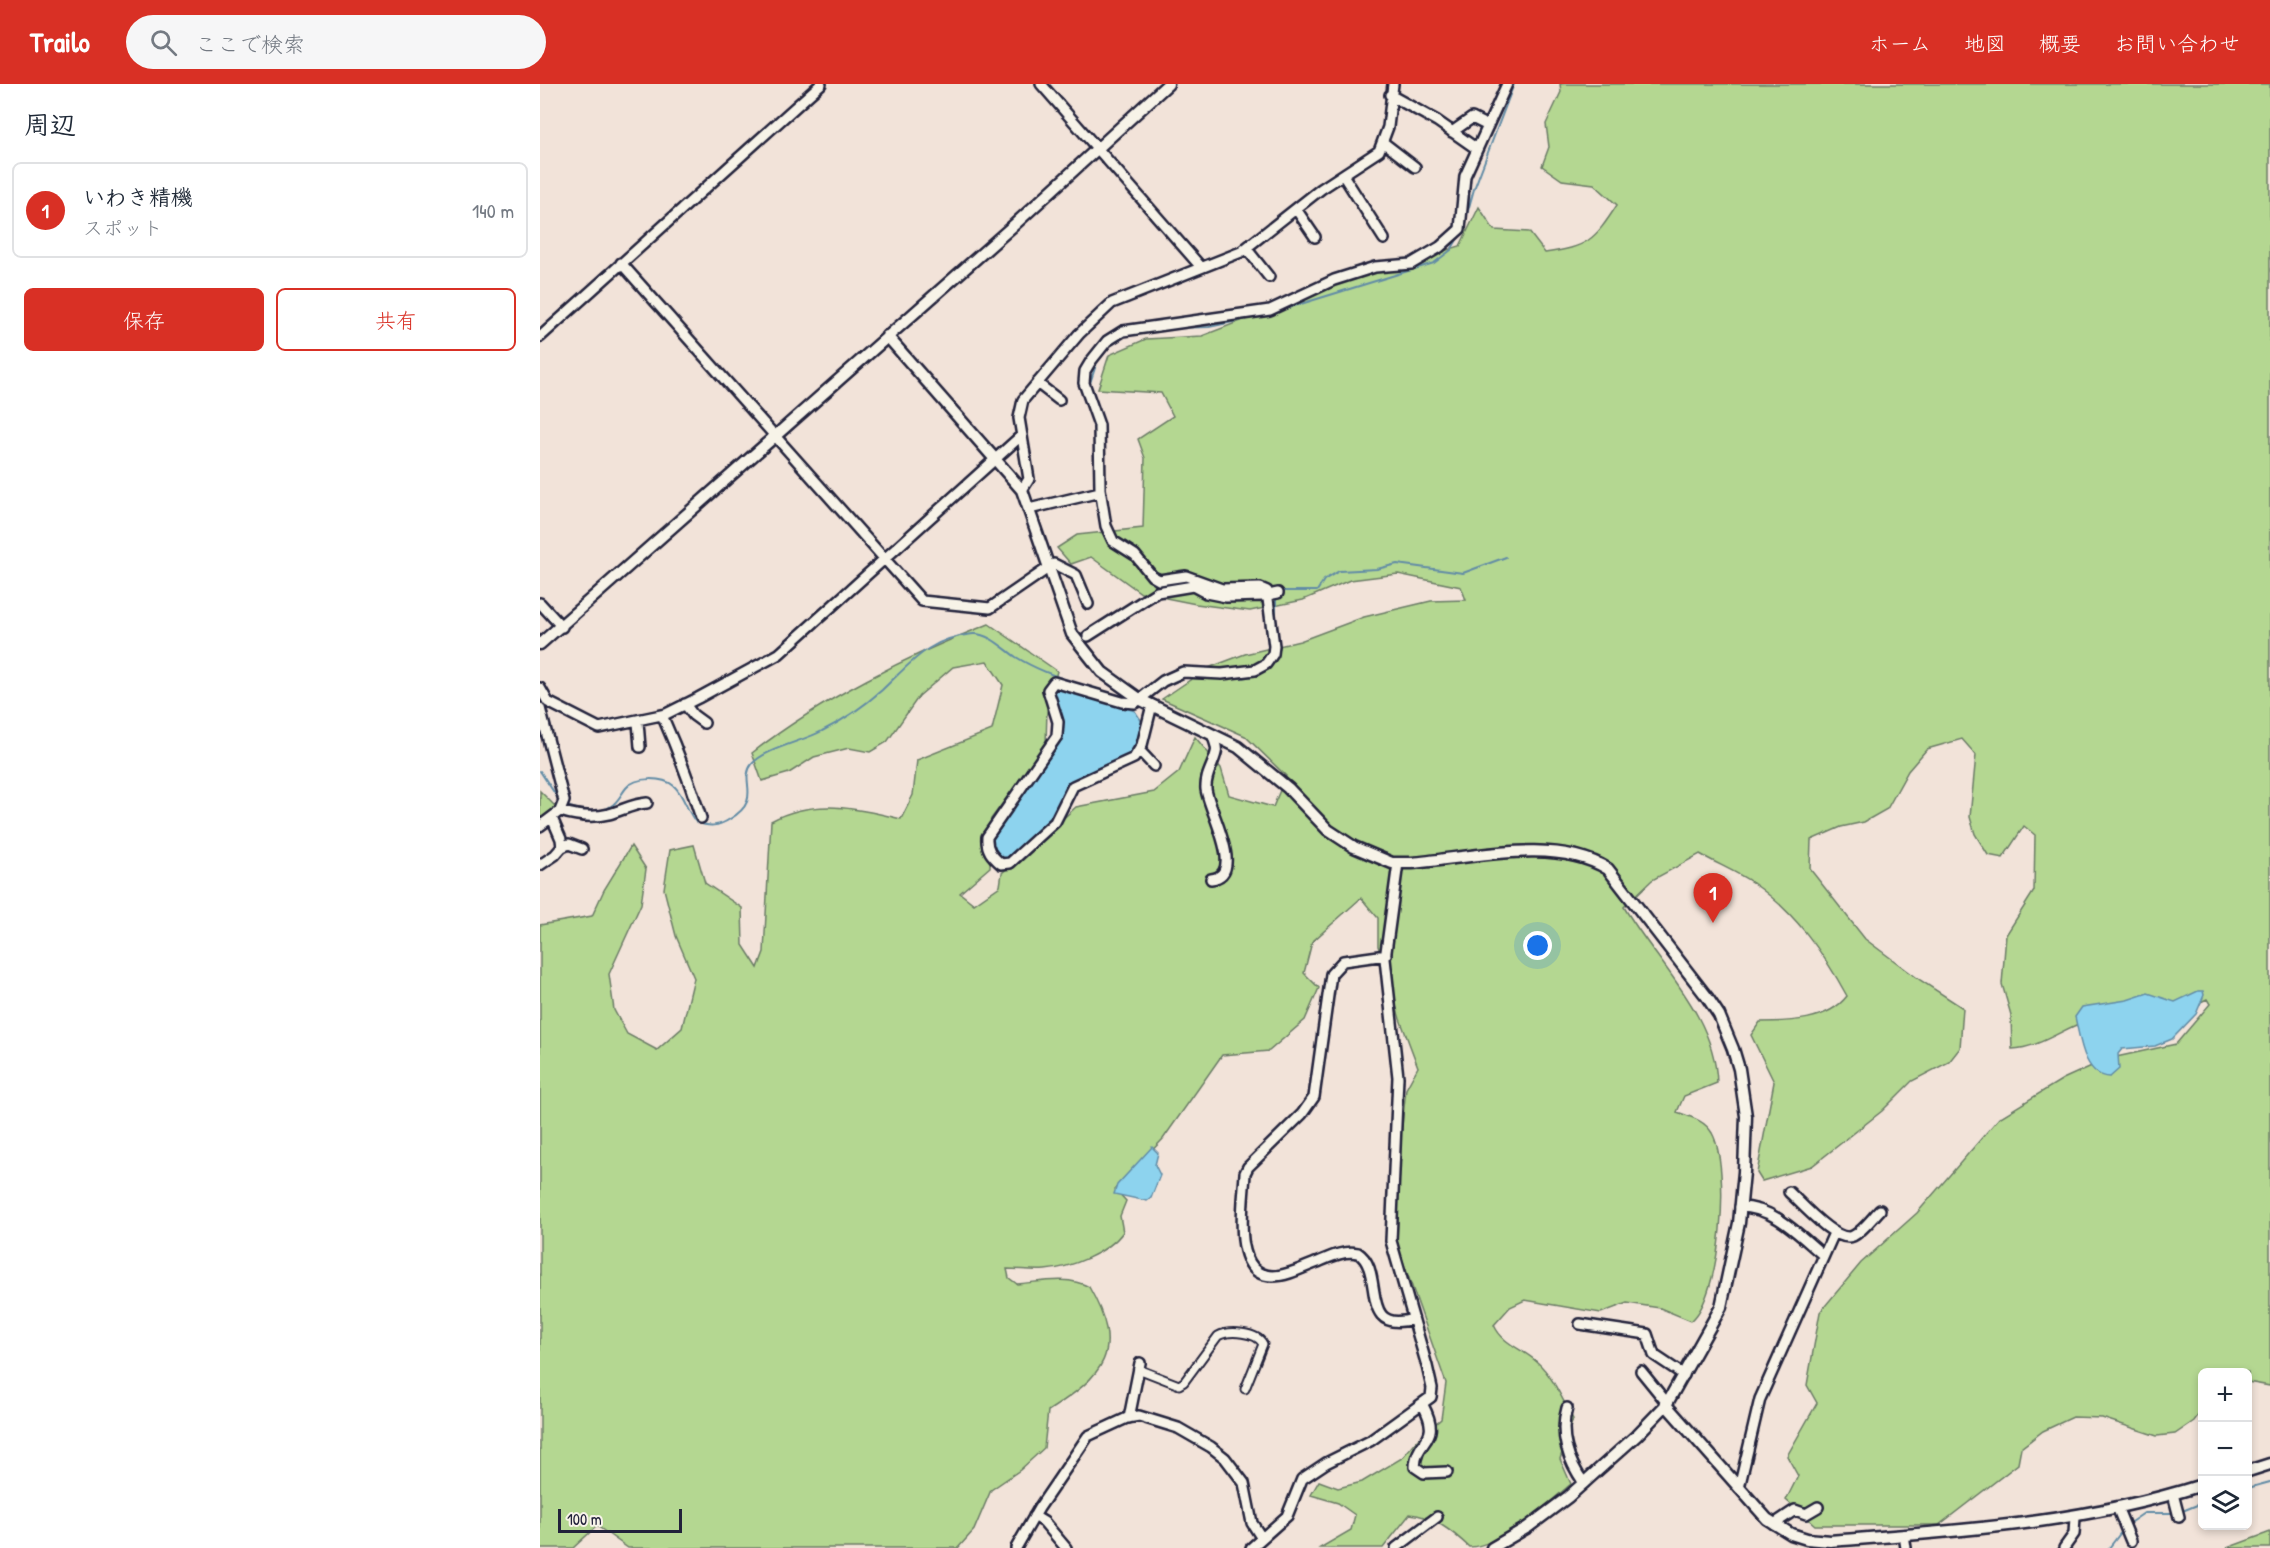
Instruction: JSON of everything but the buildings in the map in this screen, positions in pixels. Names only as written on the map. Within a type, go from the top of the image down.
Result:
[{"type":"street","points":[[540,337],[821,84]]},
{"type":"street","points":[[1041,84],[1201,267]]},
{"type":"street","points":[[540,644],[562,627],[1168,84]]},
{"type":"street","points":[[1022,490],[1029,479],[1020,410],[1023,400],[1078,334],[1112,303],[1246,248],[1296,209],[1379,151],[1384,143],[1393,84]]},
{"type":"street","points":[[1273,594],[1260,588],[1222,589],[1186,576],[1159,580],[1152,576],[1135,555],[1113,541],[1106,526],[1100,492],[1099,425],[1084,383],[1085,371],[1090,361],[1107,341],[1133,328],[1239,316],[1270,310],[1334,280],[1375,267],[1411,264],[1449,242],[1460,229],[1465,176],[1507,84]]},
{"type":"street","points":[[1390,95],[1476,149]]},
{"type":"street","points":[[1452,132],[1472,118],[1488,126]]},
{"type":"street","points":[[1384,143],[1415,167]]},
{"type":"street","points":[[1343,175],[1384,239]]},
{"type":"street","points":[[1296,209],[1315,237]]},
{"type":"street","points":[[1246,248],[1269,277]]},
{"type":"street","points":[[621,263],[924,602],[984,608],[995,605],[1054,564],[1076,575],[1088,604]]},
{"type":"street","points":[[887,336],[1022,490],[1072,634],[1102,672],[1147,702],[1238,747],[1288,788],[1328,830],[1376,857],[1398,863],[1531,851],[1582,857],[1608,869],[1719,1015],[1739,1069],[1746,1116],[1740,1207],[1721,1307],[1666,1404],[1636,1436],[1584,1483],[1528,1527],[1492,1548]]},
{"type":"street","points":[[1037,383],[1059,400]]},
{"type":"street","points":[[541,693],[548,702],[576,714],[591,726],[599,728],[638,722],[662,715],[685,704],[779,654],[1022,435]]},
{"type":"street","points":[[1029,509],[1100,492]]},
{"type":"street","points":[[1088,636],[1157,592],[1193,586],[1206,593],[1226,597],[1273,594]]},
{"type":"street","points":[[1147,702],[1122,702],[1060,681],[1050,685],[1047,690],[1058,722],[1057,736],[987,837],[989,852],[1001,864],[1010,863],[1055,822],[1072,786],[1125,763],[1139,750],[1147,702],[1148,691],[1183,672],[1222,674],[1255,670],[1266,664],[1273,654],[1274,646],[1273,594]]},
{"type":"street","points":[[540,603],[562,627]]},
{"type":"street","points":[[685,704],[693,716],[704,723]]},
{"type":"street","points":[[540,708],[563,794],[560,811],[540,825]]},
{"type":"street","points":[[662,715],[684,767],[684,776],[696,800],[701,818]]},
{"type":"street","points":[[638,722],[640,747]]},
{"type":"street","points":[[1211,879],[1223,873],[1227,861],[1206,789],[1209,769],[1216,754],[1213,736]]},
{"type":"street","points":[[1139,750],[1154,766]]},
{"type":"street","points":[[560,811],[591,817],[647,803]]},
{"type":"street","points":[[552,818],[561,838],[562,847]]},
{"type":"street","points":[[540,865],[569,844],[582,849]]},
{"type":"street","points":[[1251,1548],[1291,1510],[1302,1479],[1326,1463],[1370,1441],[1423,1405],[1431,1397],[1432,1388],[1391,1241],[1398,1077],[1386,988],[1386,955],[1398,863]]},
{"type":"street","points":[[1386,955],[1343,961],[1331,974],[1314,1097],[1302,1114],[1248,1167],[1245,1173],[1243,1246],[1246,1259],[1252,1267],[1257,1272],[1272,1276],[1338,1254],[1358,1253],[1367,1264],[1379,1311],[1383,1318],[1392,1322],[1413,1319]]},
{"type":"street","points":[[1789,1192],[1834,1233],[1851,1237],[1880,1210]]},
{"type":"street","points":[[1740,1207],[1755,1208],[1776,1218],[1823,1255]]},
{"type":"street","points":[[1739,1488],[1760,1399],[1834,1233]]},
{"type":"street","points":[[1580,1324],[1647,1334],[1654,1355],[1684,1375]]},
{"type":"street","points":[[1129,1418],[1139,1366],[1179,1385],[1184,1382],[1218,1336],[1225,1333],[1252,1335],[1262,1340],[1263,1344],[1245,1389]]},
{"type":"street","points":[[1641,1371],[1666,1404],[1739,1488],[1774,1524],[1791,1534],[1819,1540],[2008,1527],[2075,1517],[2198,1486]]},
{"type":"street","points":[[1423,1405],[1430,1419],[1431,1432],[1415,1461],[1415,1467],[1424,1473],[1447,1472]]},
{"type":"street","points":[[1567,1408],[1563,1425],[1568,1454],[1584,1483]]},
{"type":"street","points":[[1016,1548],[1034,1516],[1088,1436],[1139,1416],[1178,1428],[1211,1447],[1224,1458],[1244,1483],[1252,1523],[1261,1537]]},
{"type":"street","points":[[2252,1469],[2270,1464]]},
{"type":"street","points":[[2174,1494],[2179,1516]]},
{"type":"street","points":[[2117,1507],[2131,1541]]},
{"type":"street","points":[[1774,1524],[1795,1510],[1806,1514],[1818,1508]]},
{"type":"street","points":[[1034,1516],[1044,1522],[1066,1548]]},
{"type":"street","points":[[1396,1548],[1437,1516]]},
{"type":"street","points":[[2064,1548],[2074,1534],[2075,1517]]},
{"type":"street","points":[[1904,1535],[1906,1548]]},
{"type":"green space","points":[[1560,84],[2270,84],[2270,1386],[2252,1383],[2252,1368],[2198,1368],[2198,1416],[2175,1434],[2157,1436],[2102,1418],[2073,1417],[2043,1431],[2021,1448],[2018,1464],[1939,1525],[1815,1525],[1786,1500],[1798,1476],[1787,1456],[1817,1403],[1807,1385],[1820,1312],[1861,1263],[1917,1213],[1999,1118],[2063,1079],[2107,1059],[2176,1044],[2210,1004],[2207,999],[2179,1009],[2089,1020],[2032,1045],[2012,1049],[2011,1015],[2002,984],[2006,935],[2034,891],[2035,835],[2024,826],[2003,858],[1988,855],[1975,834],[1970,817],[1976,755],[1962,739],[1927,749],[1908,771],[1887,809],[1864,822],[1841,827],[1811,840],[1810,869],[1865,939],[1920,980],[1963,1008],[1960,1048],[1949,1062],[1912,1081],[1882,1111],[1812,1166],[1762,1181],[1757,1173],[1774,1082],[1751,1035],[1760,1022],[1795,1020],[1819,1015],[1829,1011],[1847,996],[1818,949],[1795,920],[1768,894],[1747,879],[1700,854],[1652,880],[1624,907],[1682,990],[1706,1034],[1714,1058],[1717,1083],[1684,1096],[1677,1112],[1705,1125],[1712,1133],[1718,1150],[1722,1201],[1716,1260],[1710,1286],[1701,1307],[1691,1321],[1660,1308],[1627,1303],[1601,1313],[1525,1300],[1510,1307],[1494,1325],[1502,1337],[1543,1368],[1573,1419],[1560,1459],[1571,1484],[1537,1513],[1495,1540],[1469,1547],[1442,1525],[1410,1514],[1383,1548],[1320,1548],[1351,1530],[1355,1515],[1338,1503],[1311,1495],[1319,1481],[1338,1488],[1362,1482],[1402,1458],[1419,1438],[1441,1419],[1446,1383],[1397,1244],[1400,1145],[1406,1089],[1418,1067],[1400,1019],[1378,946],[1378,918],[1361,898],[1312,942],[1304,973],[1319,988],[1305,1020],[1269,1051],[1222,1055],[1163,1139],[1115,1189],[1126,1201],[1120,1216],[1123,1232],[1116,1240],[1088,1258],[1055,1269],[1007,1269],[1009,1278],[1017,1284],[1063,1280],[1089,1287],[1106,1329],[1107,1345],[1103,1360],[1095,1373],[1083,1386],[1048,1411],[1044,1448],[1020,1470],[991,1490],[974,1530],[958,1548],[628,1548],[597,1526],[573,1548],[540,1548],[540,925],[592,916],[604,890],[631,846],[646,869],[641,904],[609,974],[614,1010],[627,1034],[657,1050],[682,1028],[694,978],[676,936],[664,889],[670,850],[694,845],[705,883],[742,908],[743,945],[758,968],[764,952],[771,821],[803,809],[819,807],[868,811],[901,819],[913,795],[917,760],[992,730],[1003,685],[987,661],[953,667],[919,696],[887,742],[870,752],[849,748],[814,757],[789,773],[762,781],[752,753],[806,715],[866,680],[989,624],[1057,671],[1047,710],[1046,744],[991,819],[990,867],[960,893],[974,904],[1000,886],[1002,873],[1076,807],[1154,792],[1179,772],[1195,737],[1221,768],[1229,795],[1273,807],[1286,776],[1245,736],[1162,699],[1208,668],[1245,654],[1300,641],[1364,617],[1431,601],[1466,600],[1461,587],[1398,574],[1350,580],[1303,600],[1250,611],[1196,604],[1141,593],[1091,557],[1071,564],[1057,548],[1077,535],[1143,528],[1145,458],[1138,439],[1173,416],[1161,393],[1098,389],[1109,355],[1146,339],[1202,336],[1329,287],[1460,246],[1479,207],[1494,230],[1529,232],[1545,253],[1580,245],[1602,227],[1617,205],[1594,184],[1562,180],[1542,166],[1549,147],[1546,124],[1561,92]]},
{"type":"green space","points":[[540,791],[560,811],[540,822]]},
{"type":"green space","points":[[2270,1532],[2270,1548],[2227,1548],[2265,1534]]},
{"type":"water","points":[[1055,685],[1135,711],[1144,725],[1132,752],[1115,764],[1082,775],[1070,783],[1053,820],[1008,860],[1003,861],[992,850],[990,838],[1057,743],[1052,694]]},
{"type":"water","points":[[2198,991],[2203,991],[2204,995],[2196,1014],[2172,1039],[2155,1046],[2122,1049],[2118,1054],[2119,1069],[2110,1077],[2101,1075],[2088,1063],[2081,1045],[2075,1017],[2082,1007],[2127,1000],[2148,993],[2175,1002]]},
{"type":"water","points":[[1152,1147],[1158,1153],[1155,1165],[1160,1175],[1151,1198],[1147,1201],[1114,1194],[1117,1185]]},
{"type":"waterway","points":[[1464,225],[1474,189],[1514,84]]},
{"type":"waterway","points":[[1278,311],[1434,263],[1451,250],[1461,233]]},
{"type":"waterway","points":[[1172,328],[1209,327],[1261,316]]},
{"type":"waterway","points":[[1136,334],[1163,330]]},
{"type":"waterway","points":[[1091,390],[1090,383],[1098,359]]},
{"type":"waterway","points":[[1280,591],[1317,591],[1324,580],[1339,571],[1377,569],[1397,564],[1463,573],[1506,557]]},
{"type":"waterway","points":[[1260,584],[1273,590]]},
{"type":"waterway","points":[[1276,595],[1276,628]]},
{"type":"waterway","points":[[566,806],[595,811],[606,809],[618,800],[630,784],[650,779],[674,786],[696,822],[705,825],[721,824],[740,812],[746,804],[748,770],[758,759],[838,722],[875,696],[922,653],[944,640],[958,636],[973,634],[985,636],[1034,667],[1092,689]]},
{"type":"waterway","points":[[1181,677],[1244,677],[1256,675],[1266,670],[1272,663]]},
{"type":"waterway","points":[[540,771],[559,800]]},
{"type":"waterway","points":[[2252,1487],[2270,1482]]},
{"type":"waterway","points":[[2180,1512],[2198,1505]]},
{"type":"waterway","points":[[2128,1524],[2144,1513],[2175,1513]]},
{"type":"waterway","points":[[2109,1548],[2122,1531]]},
{"type":"place","name":"いわき精機","points":[[1713,923]]}]
